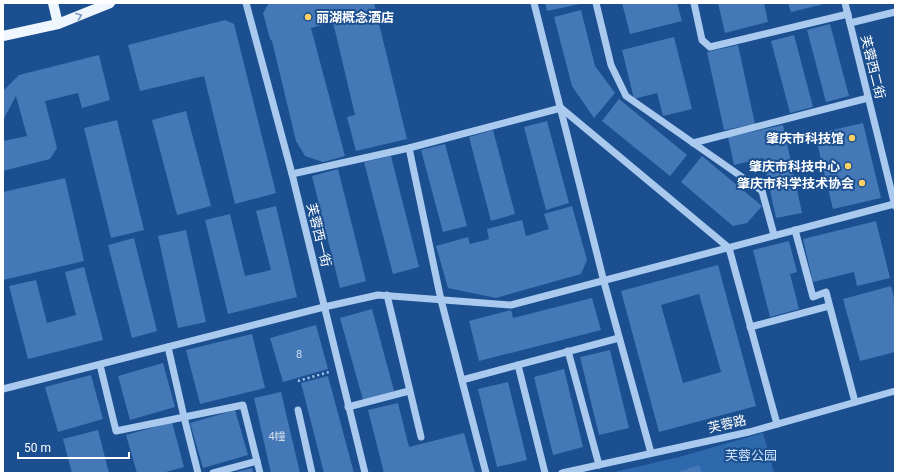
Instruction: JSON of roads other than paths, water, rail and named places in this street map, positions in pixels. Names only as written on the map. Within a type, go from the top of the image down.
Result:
[{"type":"main road","points":[[53,3],[58,24]]},
{"type":"main road","points":[[3,36],[28,32],[58,24],[110,3]]},
{"type":"main road","points":[[3,44],[28,32]]},
{"type":"street","name":"芙蓉西一街","points":[[246,3],[292,174],[365,473]]},
{"type":"street","points":[[534,3],[604,282],[651,454]]},
{"type":"street","points":[[596,3],[611,65],[626,96],[762,191],[774,235]]},
{"type":"street","points":[[694,3],[702,40],[710,47],[848,14]]},
{"type":"street","name":"芙蓉西二街","points":[[845,3],[895,205]]},
{"type":"street","points":[[850,23],[895,12]]},
{"type":"street","points":[[693,143],[868,98]]},
{"type":"street","points":[[292,174],[409,148],[561,108]]},
{"type":"street","points":[[561,108],[729,248],[777,424]]},
{"type":"street","points":[[409,148],[441,300],[486,473]]},
{"type":"street","points":[[3,389],[324,307],[378,295],[511,305],[604,282],[774,235],[895,205]]},
{"type":"street","points":[[795,230],[812,297],[826,292],[855,402]]},
{"type":"street","points":[[387,296],[420,437]]},
{"type":"street","points":[[750,327],[829,306]]},
{"type":"street","points":[[462,380],[619,338]]},
{"type":"street","points":[[168,347],[198,473]]},
{"type":"street","points":[[568,351],[598,465]]},
{"type":"street","points":[[100,364],[116,431],[243,405],[260,473]]},
{"type":"street","points":[[518,365],[545,473]]},
{"type":"street","points":[[348,407],[409,391]]},
{"type":"street","name":"芙蓉路","points":[[562,473],[750,432],[895,391]]},
{"type":"street","points":[[298,410],[312,473]]},
{"type":"street","points":[[213,473],[257,461]]},
{"type":"place","name":"丽湖概念酒店","points":[[308,17]]},
{"type":"place","name":"肇庆市科技馆","points":[[852,138]]},
{"type":"place","name":"肇庆市科技中心","points":[[848,166]]},
{"type":"place","name":"肇庆市科学技术协会","points":[[862,183]]},
{"type":"park label","name":"芙蓉公园","points":[[751,455]]}]
